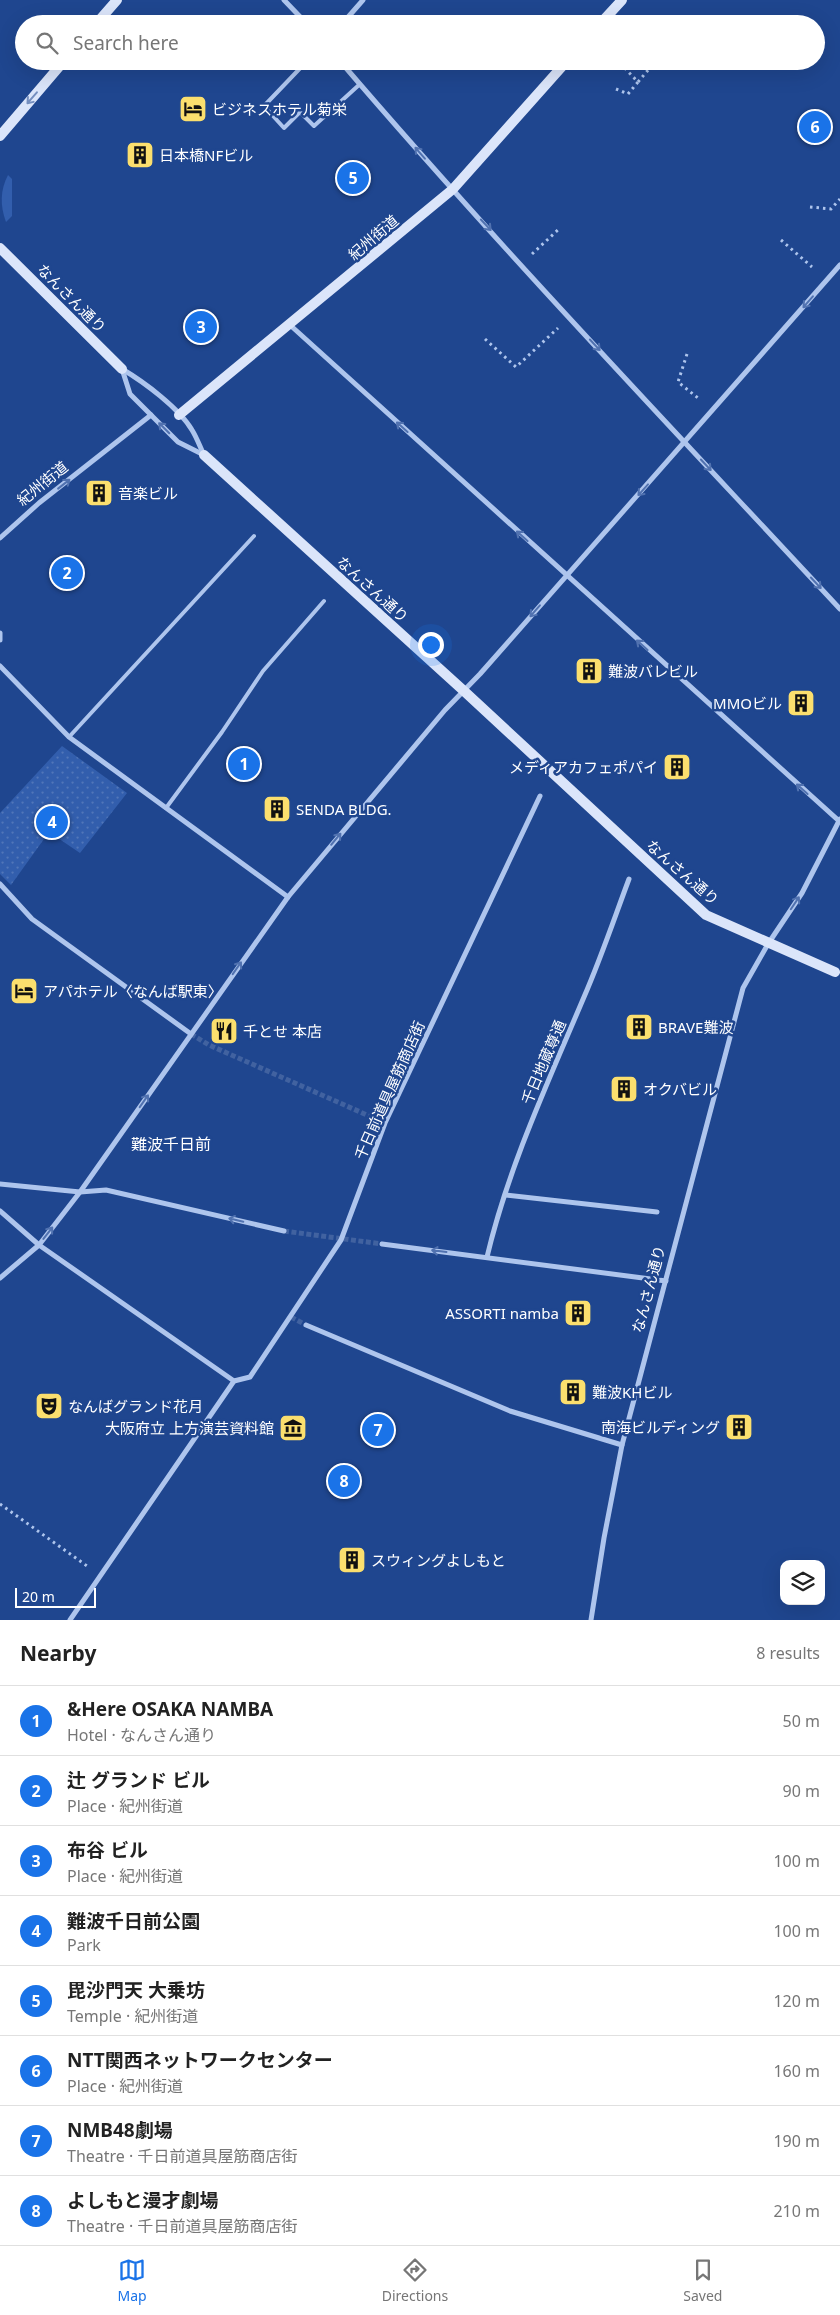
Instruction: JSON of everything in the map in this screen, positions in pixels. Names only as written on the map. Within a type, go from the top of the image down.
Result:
[{"type":"street","points":[[104,15],[117,0]]},
{"type":"street","points":[[284,0],[298,15]]},
{"type":"street","points":[[350,15],[364,0]]},
{"type":"street","points":[[608,15],[622,0]]},
{"type":"street","points":[[0,136],[56,70]]},
{"type":"street","points":[[348,70],[453,190],[840,609]]},
{"type":"street","name":"紀州街道","points":[[179,415],[453,190],[558,70]]},
{"type":"street","name":"なんさん通り","points":[[0,248],[122,369],[147,383],[179,415],[191,428],[204,455]]},
{"type":"street","points":[[0,1278],[39,1245],[80,1192],[288,897],[464,691],[685,443],[840,265]]},
{"type":"street","points":[[290,325],[566,576],[839,820],[802,893],[768,944],[835,972]]},
{"type":"street","name":"なんさん通り","points":[[122,369],[130,394],[178,442],[204,455],[464,691],[706,915],[768,944],[743,988],[622,1445],[615,1475],[591,1620]]},
{"type":"street","name":"紀州街道","points":[[0,538],[39,503],[151,416]]},
{"type":"street","points":[[0,633],[0,640]]},
{"type":"street","points":[[0,666],[70,737],[288,897]]},
{"type":"street","name":"千日前道具屋筋商店街","points":[[234,1381],[250,1377],[341,1240],[385,1123],[540,796]]},
{"type":"street","name":"千日地蔵尊通","points":[[487,1258],[506,1195],[540,1100],[585,994],[629,880]]},
{"type":"street","points":[[0,884],[32,919],[191,1034]]},
{"type":"street","points":[[0,1184],[80,1192],[106,1190],[284,1231]]},
{"type":"street","points":[[506,1195],[657,1212]]},
{"type":"street","points":[[0,1211],[39,1245],[234,1381],[70,1620]]},
{"type":"street","points":[[382,1244],[666,1281]]},
{"type":"street","points":[[306,1325],[510,1411],[622,1445]]},
{"type":"lane","points":[[298,70],[264,106],[284,128],[300,112],[314,126],[360,84]]},
{"type":"lane","points":[[70,737],[254,536]]},
{"type":"lane","points":[[166,808],[264,670],[324,601]]},
{"type":"path","points":[[627,70],[638,82]]},
{"type":"path","points":[[616,89],[628,94],[648,70]]},
{"type":"path","points":[[810,207],[831,210],[840,199]]},
{"type":"path","points":[[521,264],[559,229]]},
{"type":"path","points":[[781,240],[812,268]]},
{"type":"path","points":[[485,339],[516,367],[569,317]]},
{"type":"path","points":[[687,354],[678,382],[698,398]]},
{"type":"path","points":[[0,1504],[100,1575]]},
{"type":"shaded area","points":[[8,175],[12,179],[12,216],[6,222],[2,198],[3,186]]},
{"type":"shaded area","points":[[62,746],[127,793],[80,853],[49,832],[11,885],[0,874],[0,813]]},
{"type":"tunnel","points":[[191,1034],[209,1045],[385,1123]]},
{"type":"tunnel","points":[[284,1231],[382,1244]]},
{"type":"tunnel","points":[[291,1317],[306,1325]]},
{"type":"place","name":"ビジネスホテル菊栄","points":[[193,109]]},
{"type":"place","name":"NTT関西ネットワークセンター","points":[[815,127]]},
{"type":"place","name":"日本橋NFビル","points":[[140,155]]},
{"type":"place","name":"毘沙門天 大乗坊","points":[[353,178]]},
{"type":"place","name":"布谷 ビル","points":[[201,327]]},
{"type":"place","name":"音楽ビル","points":[[99,493]]},
{"type":"place","name":"辻 グランド ビル","points":[[67,573]]},
{"type":"place","name":"難波バレビル","points":[[589,671]]},
{"type":"place","name":"MMOビル","points":[[801,703]]},
{"type":"place","name":"&Here OSAKA NAMBA","points":[[244,764]]},
{"type":"place","name":"メディアカフェポパイ","points":[[677,767]]},
{"type":"place","name":"SENDA BLDG.","points":[[277,809]]},
{"type":"place","name":"難波千日前公園","points":[[52,822]]},
{"type":"place","name":"アパホテル〈なんば駅東〉","points":[[24,991]]},
{"type":"place","name":"BRAVE難波","points":[[639,1027]]},
{"type":"place","name":"千とせ 本店","points":[[224,1031]]},
{"type":"place","name":"オクバビル","points":[[624,1089]]},
{"type":"place","name":"ASSORTI namba","points":[[578,1313]]},
{"type":"place","name":"難波KHビル","points":[[573,1392]]},
{"type":"place","name":"なんばグランド花月","points":[[49,1406]]},
{"type":"place","name":"南海ビルディング","points":[[739,1427]]},
{"type":"place","name":"大阪府立 上方演芸資料館","points":[[293,1428]]},
{"type":"place","name":"NMB48劇場","points":[[378,1430]]},
{"type":"place","name":"よしもと漫才劇場","points":[[344,1481]]},
{"type":"place","name":"スウィングよしもと","points":[[352,1560]]},
{"type":"district","name":"難波千日前","points":[[171,1144]]}]
